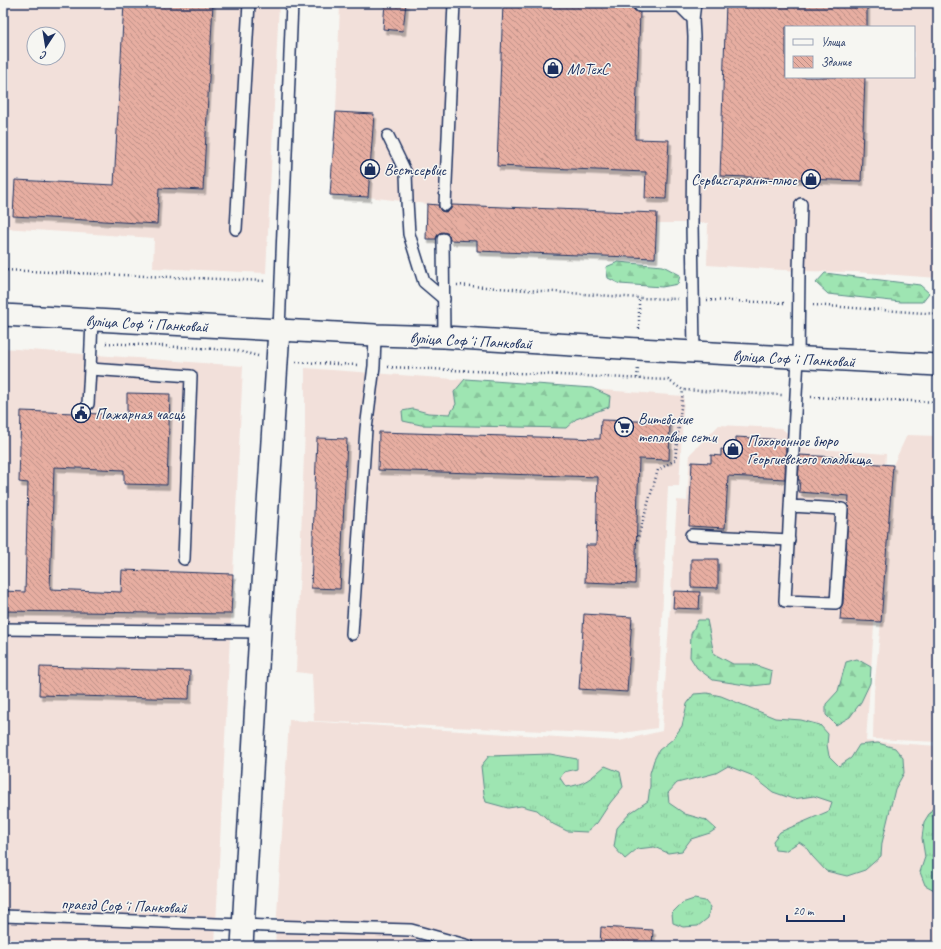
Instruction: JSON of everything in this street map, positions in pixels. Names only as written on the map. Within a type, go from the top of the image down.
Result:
[{"type":"street","name":"вуліца Софʼі Панковай","points":[[3,315],[375,335],[444,337],[938,365]]},
{"type":"street","points":[[242,946],[279,330]]},
{"type":"lane","points":[[236,229],[249,3]]},
{"type":"lane","points":[[279,330],[292,3]]},
{"type":"lane","points":[[445,205],[454,3]]},
{"type":"lane","points":[[694,352],[692,223],[693,19],[695,3]]},
{"type":"lane","points":[[640,6],[680,6],[693,19]]},
{"type":"lane","points":[[388,136],[406,173],[409,234],[424,282],[444,299]]},
{"type":"lane","points":[[791,506],[842,509],[836,603],[786,601],[798,358],[801,204]]},
{"type":"lane","points":[[443,239],[444,337]]},
{"type":"lane","points":[[88,404],[92,320]]},
{"type":"lane","points":[[352,634],[366,429],[374,366],[375,335]]},
{"type":"lane","points":[[90,369],[191,376],[184,559]]},
{"type":"lane","points":[[691,536],[789,540]]},
{"type":"lane","points":[[3,630],[260,632]]},
{"type":"lane","name":"праезд Софʼі Панковай","points":[[3,916],[411,930],[469,946]]},
{"type":"path","points":[[3,270],[280,281]]},
{"type":"path","points":[[639,298],[639,331]]},
{"type":"path","points":[[91,342],[234,350],[277,361],[668,380],[683,390],[938,402]]},
{"type":"path","points":[[637,378],[638,364]]},
{"type":"path","points":[[636,544],[658,470],[675,460],[683,390]]},
{"type":"shaded area","points":[[3,3],[279,3],[266,273],[153,268],[154,238],[3,228]]},
{"type":"shaded area","points":[[340,3],[938,3],[938,278],[855,272],[799,271],[707,265],[708,223],[657,223],[655,258],[477,251],[477,241],[426,239],[427,204],[368,197],[330,195],[336,112]]},
{"type":"shaded area","points":[[3,348],[243,366],[215,946],[3,946]]},
{"type":"shaded area","points":[[305,368],[684,396],[679,486],[668,486],[657,728],[616,734],[314,721],[312,674],[296,672],[305,427]]},
{"type":"shaded area","points":[[719,425],[781,428],[807,448],[886,454],[866,741],[938,746],[938,946],[275,946],[289,720],[619,741],[662,731],[677,500],[687,501],[690,454]]},
{"type":"shaded area","points":[[907,435],[938,436],[938,742],[873,739],[874,691],[893,465]]},
{"type":"green space","points":[[618,262],[663,266],[680,275],[678,284],[662,287],[620,284],[608,278],[606,267]]},
{"type":"green space","points":[[825,273],[920,285],[929,293],[922,302],[901,302],[828,294],[816,283]]},
{"type":"green space","points":[[465,379],[592,388],[610,396],[609,407],[576,419],[566,428],[421,425],[403,421],[402,411],[413,409],[428,413],[450,414],[456,404],[454,392]]},
{"type":"green space","points":[[698,620],[707,620],[714,654],[733,664],[752,664],[772,671],[770,684],[752,686],[713,680],[697,668],[690,657],[691,634]]},
{"type":"green space","points":[[857,659],[871,667],[870,683],[861,702],[850,717],[836,725],[826,715],[826,704],[838,691],[846,662]]},
{"type":"green space","points":[[707,693],[721,696],[775,718],[801,720],[820,725],[828,734],[827,745],[829,756],[839,766],[851,758],[859,745],[878,743],[895,748],[903,758],[904,773],[895,789],[882,843],[881,856],[865,870],[847,876],[826,871],[805,846],[799,842],[785,851],[775,850],[773,841],[780,832],[829,811],[832,802],[814,796],[793,799],[773,792],[751,775],[728,766],[716,773],[677,783],[668,793],[669,803],[685,814],[706,820],[716,829],[710,833],[691,839],[682,851],[668,853],[654,847],[637,849],[625,859],[614,847],[617,828],[630,813],[648,801],[650,773],[659,750],[673,739],[682,726],[687,704],[694,694]]},
{"type":"green space","points":[[550,754],[577,759],[577,769],[564,772],[560,778],[566,787],[578,785],[596,774],[605,766],[620,772],[623,787],[597,823],[587,832],[567,831],[553,824],[537,810],[521,806],[508,808],[486,802],[481,766],[489,756]]},
{"type":"green space","points":[[938,807],[938,892],[925,885],[920,872],[925,857],[922,838],[924,822],[932,809]]},
{"type":"green space","points":[[694,899],[705,901],[710,907],[708,918],[698,926],[683,927],[673,923],[672,913],[682,903]]},
{"type":"building","points":[[124,3],[213,3],[203,190],[159,188],[157,224],[13,216],[15,180],[114,185]]},
{"type":"building","points":[[385,3],[406,3],[403,31],[383,29]]},
{"type":"building","points":[[503,3],[634,3],[634,10],[640,13],[635,139],[669,140],[666,199],[645,198],[646,172],[497,166]]},
{"type":"building","points":[[726,3],[867,3],[867,26],[785,26],[785,78],[865,78],[861,181],[720,176]]},
{"type":"building","points":[[336,112],[374,114],[368,197],[330,195]]},
{"type":"building","points":[[427,204],[438,205],[441,211],[445,212],[451,209],[452,205],[657,213],[655,258],[477,251],[477,241],[450,240],[449,235],[443,232],[439,233],[436,239],[426,239]]},
{"type":"building","points":[[127,393],[170,394],[167,485],[124,484],[124,470],[54,467],[50,589],[121,592],[122,570],[233,574],[231,614],[3,611],[3,591],[25,592],[28,483],[19,482],[21,411],[127,415]]},
{"type":"building","points":[[601,420],[670,422],[669,460],[639,459],[635,584],[585,582],[586,545],[596,545],[598,477],[378,470],[379,432],[600,439]]},
{"type":"building","points":[[736,437],[786,440],[785,479],[728,476],[725,528],[689,526],[692,462],[711,463],[711,455],[721,456],[721,449],[729,450],[730,444],[736,444]]},
{"type":"building","points":[[317,438],[347,439],[340,589],[311,588]]},
{"type":"building","points":[[800,455],[853,458],[853,462],[893,465],[881,622],[840,620],[843,603],[849,496],[799,492],[800,480],[798,480]]},
{"type":"building","points":[[691,559],[718,559],[718,588],[691,587]]},
{"type":"building","points":[[674,591],[700,592],[699,609],[673,608]]},
{"type":"building","points":[[584,614],[632,617],[627,692],[579,689]]},
{"type":"building","points":[[40,667],[190,671],[189,699],[39,695]]},
{"type":"building","points":[[601,927],[653,930],[652,946],[600,946]]},
{"type":"place","name":"MoTexC","points":[[553,68]]},
{"type":"place","name":"Вестсервис","points":[[370,169]]},
{"type":"place","name":"Сервисгарант-плюс","points":[[811,179]]},
{"type":"place","name":"Пажарная часць","points":[[81,413]]},
{"type":"place","name":"Витебские тепловые сети","points":[[624,427]]},
{"type":"place","name":"Похоронное бюро Георгиевского кладбища","points":[[733,449]]}]
